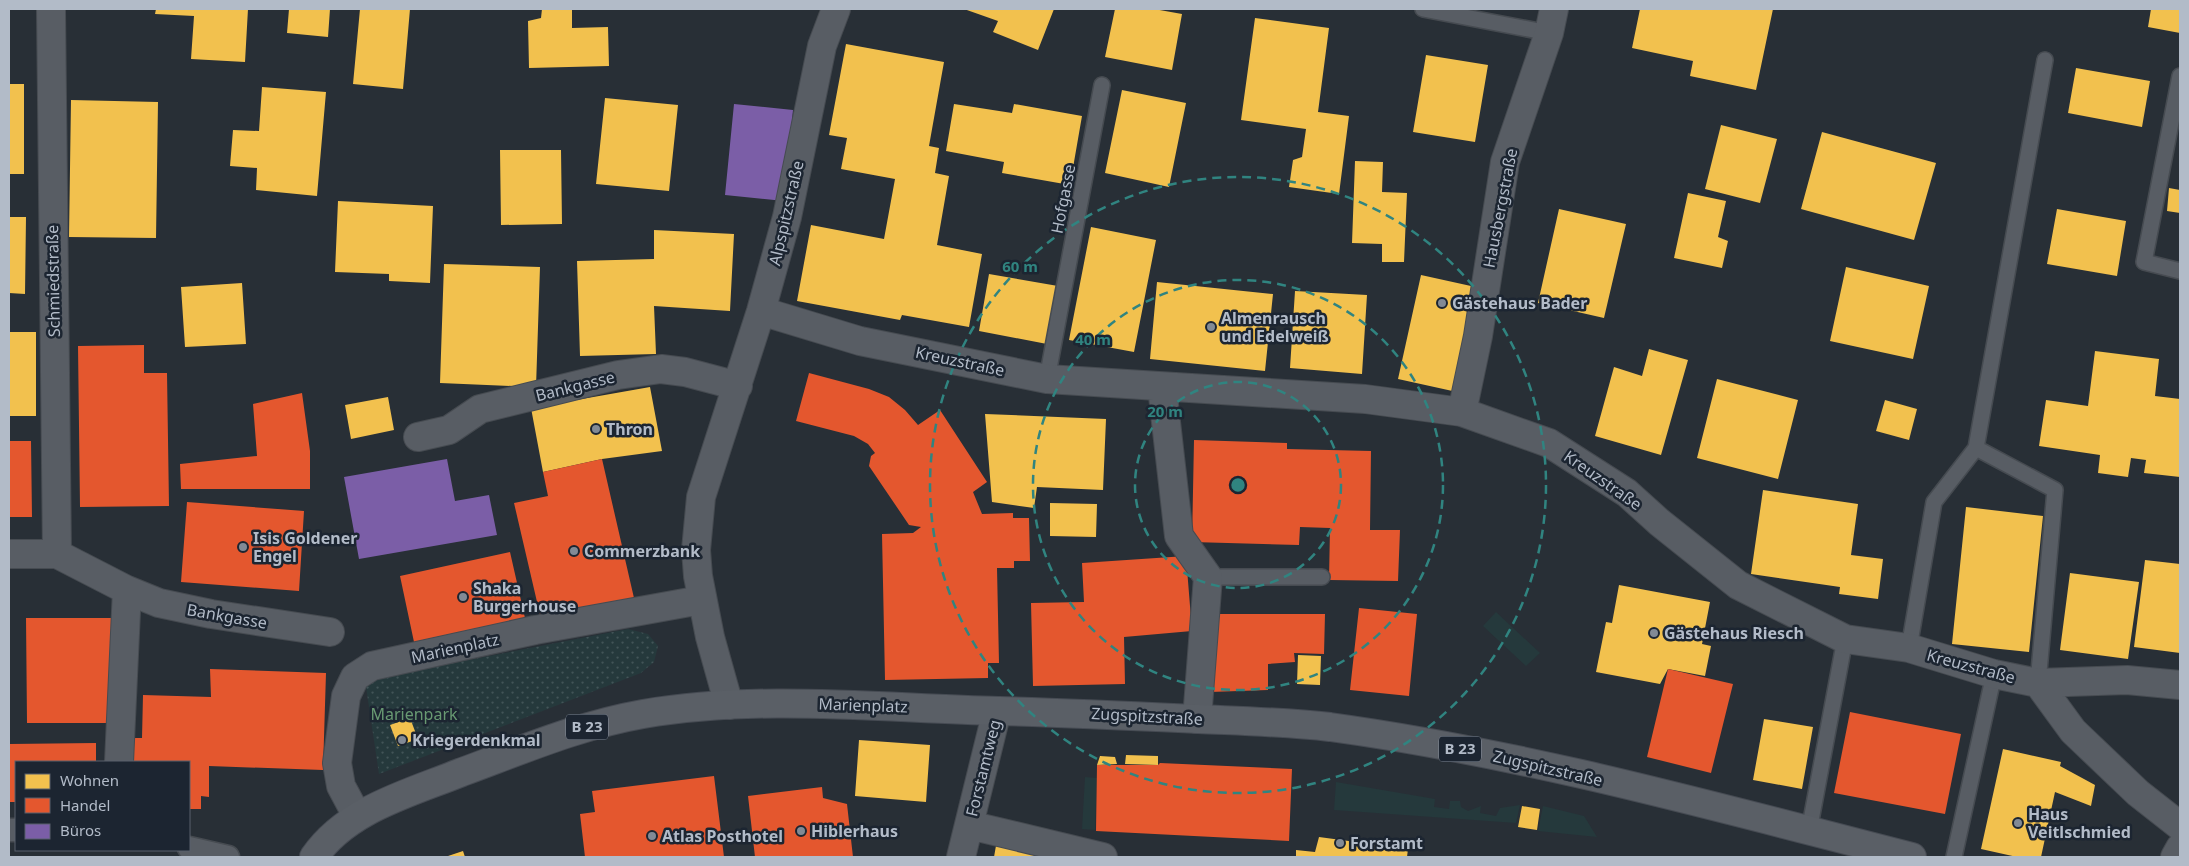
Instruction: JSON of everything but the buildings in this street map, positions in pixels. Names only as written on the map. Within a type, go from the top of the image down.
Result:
[{"type":"main road","name":"Marienplatz","points":[[314,857],[324,843],[357,816],[451,777],[579,729],[640,715],[729,705],[793,703],[997,711]]},
{"type":"main road","name":"Zugspitzstraße","points":[[997,711],[1089,712],[1284,722],[1433,744],[1525,762],[1912,857]]},
{"type":"street","name":"Schmiedstraße","points":[[51,9],[57,554]]},
{"type":"street","name":"Alpspitzstraße","points":[[701,600],[696,550],[701,497],[761,311],[787,217],[822,46],[836,9]]},
{"type":"street","name":"Hausbergstraße","points":[[1462,412],[1478,336],[1505,162],[1552,21]]},
{"type":"street","name":"Kreuzstraße","points":[[761,311],[860,341],[1047,379],[1365,399],[1462,412],[1549,443],[1627,493],[1659,522],[1738,586],[1845,639],[1909,648],[1994,674],[2038,683],[2126,680],[2180,685]]},
{"type":"street","name":"Bankgasse","points":[[418,437],[449,430],[480,409],[618,374],[661,369],[685,372],[738,386]]},
{"type":"street","points":[[1162,387],[1179,536],[1208,578],[1197,719]]},
{"type":"street","name":"Bankgasse","points":[[9,554],[57,554],[127,590],[159,603],[211,614],[330,632]]},
{"type":"street","points":[[119,761],[127,590]]},
{"type":"street","points":[[701,600],[729,705]]},
{"type":"street","name":"Marienplatz","points":[[357,816],[341,786],[337,763],[346,696],[355,677],[372,666],[535,630],[701,600]]},
{"type":"street","name":"Kreuzstraße","points":[[2038,683],[2073,731],[2138,793],[2180,826]]},
{"type":"street","name":"Forstamtweg","points":[[961,857],[997,711]]},
{"type":"street","name":"Forstamtweg","points":[[969,825],[1103,857]]},
{"type":"street","points":[[190,848],[228,857]]},
{"type":"street","points":[[2175,857],[2180,848]]},
{"type":"lane","points":[[1423,9],[1552,21]]},
{"type":"lane","points":[[1909,648],[1934,502],[1976,448],[2045,60]]},
{"type":"lane","points":[[2180,76],[2144,262],[2180,271]]},
{"type":"lane","name":"Hofgasse","points":[[1047,379],[1102,85]]},
{"type":"lane","name":"Kreuzstraße","points":[[1976,448],[2055,490],[2038,683]]},
{"type":"lane","points":[[1208,578],[1322,577]]},
{"type":"lane","points":[[1808,830],[1845,639]]},
{"type":"lane","points":[[1954,857],[1994,674]]},
{"type":"green space","points":[[1496,612],[1540,653],[1526,666],[1483,626]]},
{"type":"green space","name":"Marienpark","points":[[628,629],[648,634],[658,646],[654,662],[641,673],[379,774],[365,680]]},
{"type":"green space","points":[[1085,777],[1097,778],[1095,830],[1082,829]]},
{"type":"green space","points":[[1336,782],[1435,799],[1434,807],[1449,809],[1450,801],[1460,801],[1461,807],[1468,811],[1481,806],[1480,813],[1496,816],[1500,808],[1520,805],[1516,823],[1334,810]]},
{"type":"green space","points":[[1543,806],[1584,816],[1597,837],[1538,831]]},
{"type":"place","name":"Gästehaus Bader","points":[[1442,303]]},
{"type":"place","name":"Almenrausch und Edelweiß","points":[[1211,327]]},
{"type":"place","name":"Thron","points":[[596,429]]},
{"type":"place","name":"Isis Goldener Engel","points":[[243,547]]},
{"type":"place","name":"Commerzbank","points":[[574,551]]},
{"type":"place","name":"Shaka Burgerhouse","points":[[463,597]]},
{"type":"place","name":"Gästehaus Riesch","points":[[1654,633]]},
{"type":"place","name":"Kriegerdenkmal","points":[[402,740]]},
{"type":"place","name":"Haus Veitlschmied","points":[[2018,823]]},
{"type":"place","name":"Hiblerhaus","points":[[801,831]]},
{"type":"place","name":"Atlas Posthotel","points":[[652,836]]},
{"type":"place","name":"Forstamt","points":[[1340,843]]}]
